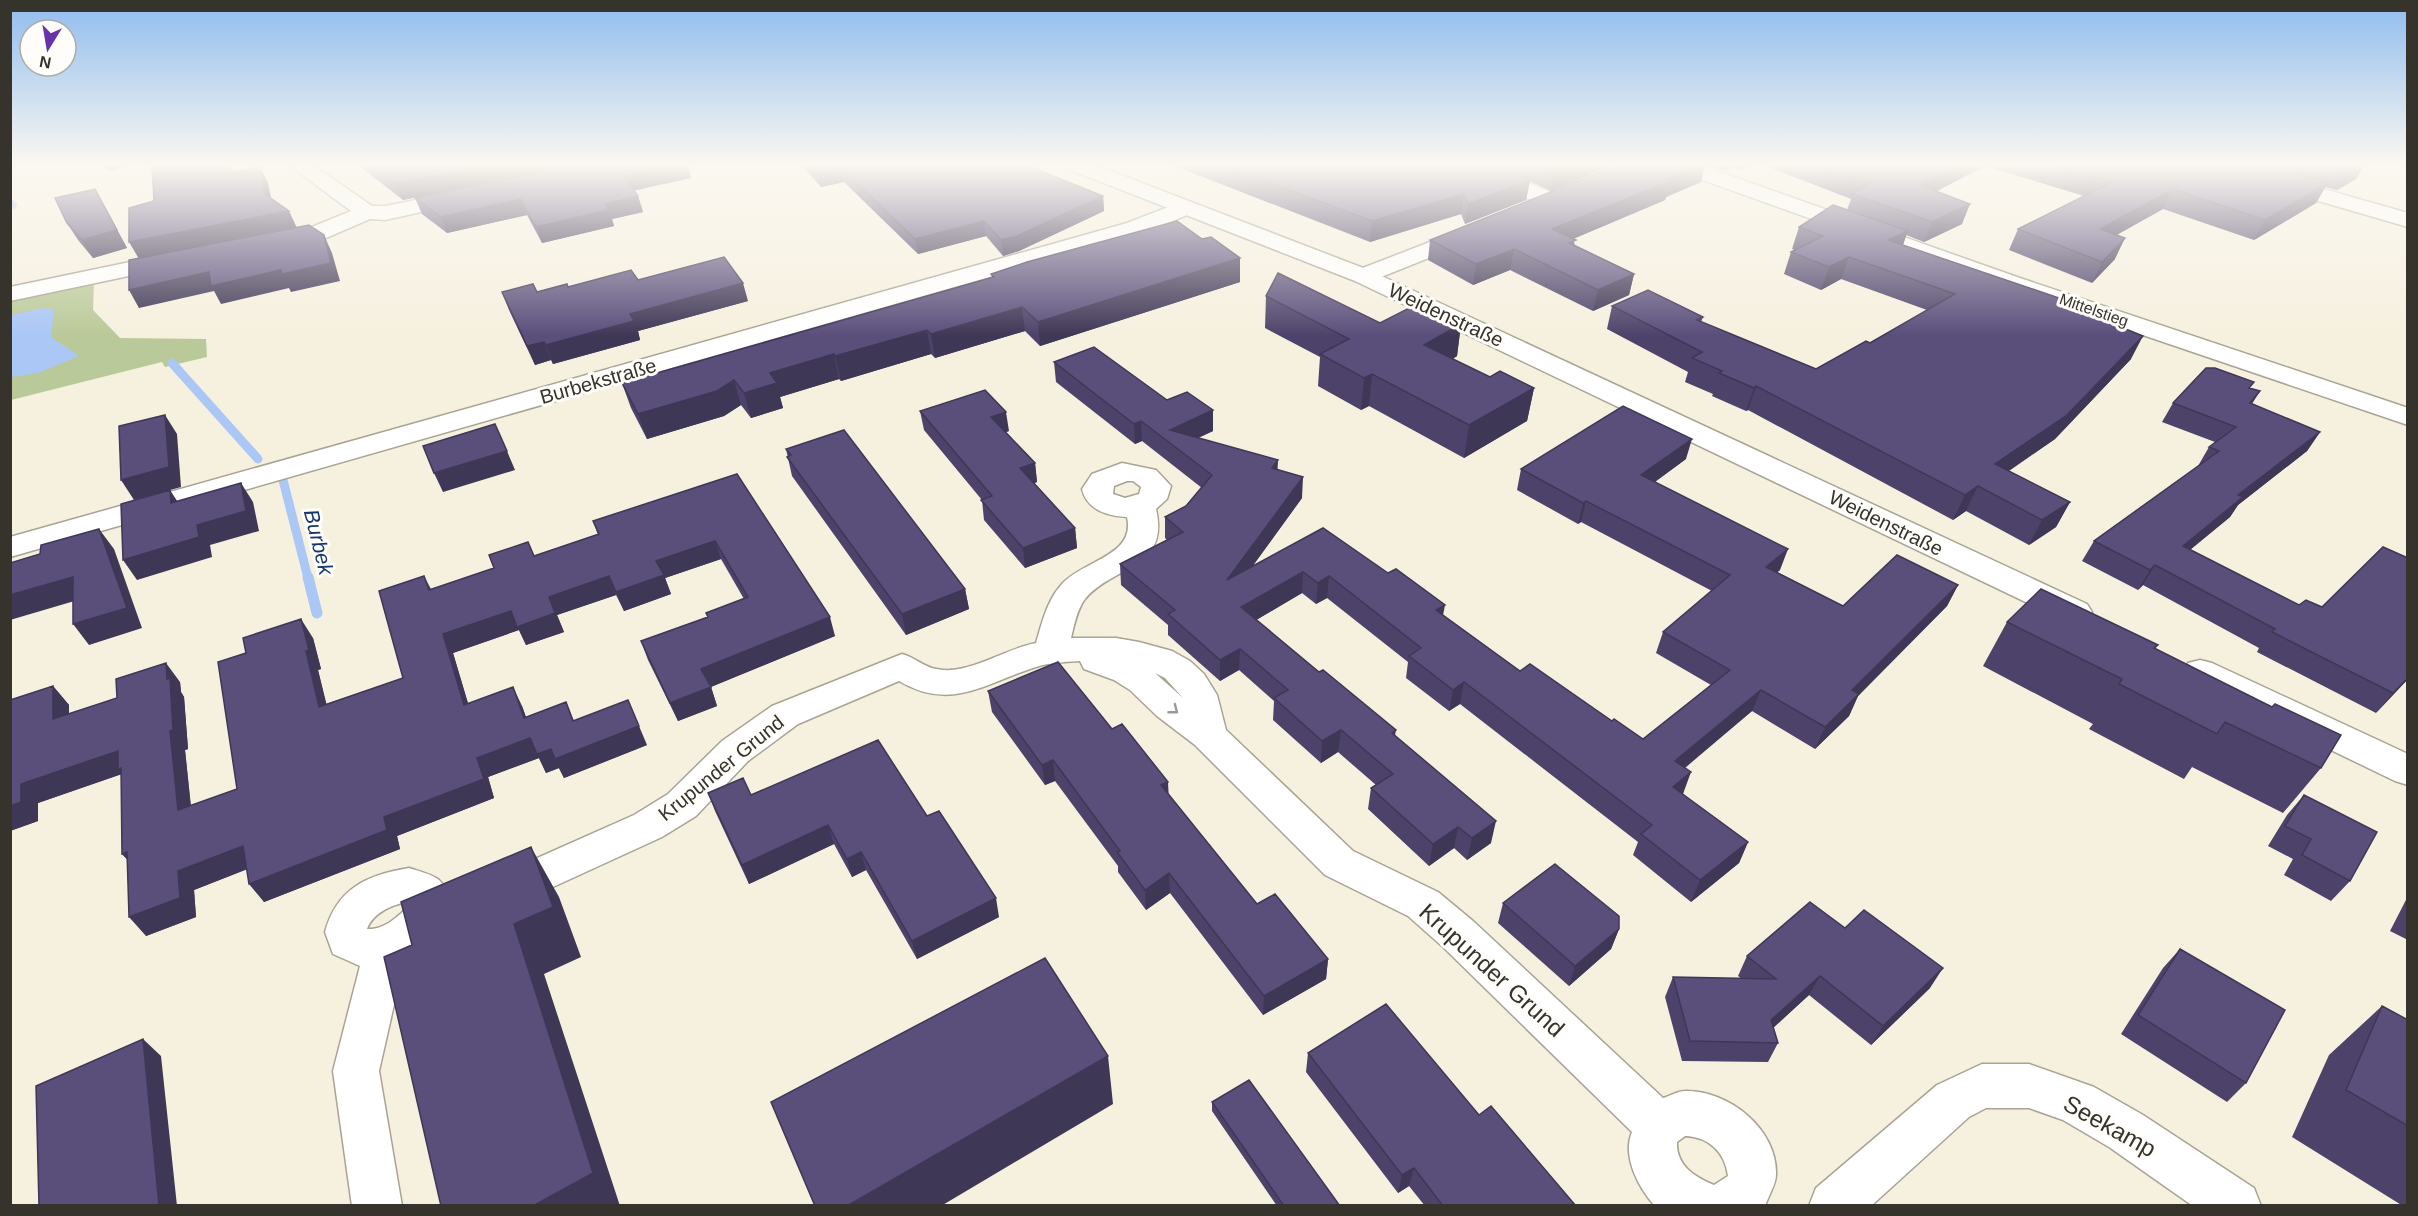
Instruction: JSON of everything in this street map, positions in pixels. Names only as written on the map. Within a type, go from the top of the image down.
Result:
[{"type":"street","points":[[255,245],[318,233],[344,222]]},
{"type":"street","name":"Burbekstraße","points":[[10,547],[1135,228],[1150,222]]},
{"type":"street","name":"Weidenstraße","points":[[1220,222],[1363,276],[2098,623]]},
{"type":"street","name":"Mittelstieg","points":[[1842,222],[2012,283],[2408,417]]},
{"type":"street","points":[[1363,276],[1486,227]]},
{"type":"street","points":[[10,294],[197,256]]},
{"type":"street","points":[[1050,653],[1065,605],[1072,592],[1084,581],[1122,561],[1136,550],[1143,536],[1144,518],[1140,506]]},
{"type":"street","name":"Krupunder Grund","points":[[452,908],[430,903],[427,894],[420,887],[399,885],[366,898],[348,918],[345,927],[352,943],[360,948],[386,946],[452,908],[479,902],[648,826],[682,805],[735,751],[784,715],[902,666],[924,679],[939,683],[954,683],[970,680],[1030,656],[1050,653],[1084,657],[1126,671],[1142,681],[1170,707],[1208,735],[1339,863],[1423,904],[1458,934],[1659,1126]]},
{"type":"street","points":[[2173,659],[2408,771]]},
{"type":"street","points":[[377,1206],[356,1071],[386,946]]},
{"type":"street","name":"Seekamp","points":[[1834,1206],[1953,1101],[1982,1086],[2029,1086],[2077,1103],[2126,1131],[2236,1206]]},
{"type":"street","points":[[1684,1113],[1709,1117],[1733,1130],[1744,1145],[1751,1161],[1752,1177],[1747,1191],[1728,1204],[1692,1202],[1677,1193],[1664,1180],[1656,1166],[1652,1152],[1653,1137],[1659,1126],[1670,1117],[1684,1113]]},
{"type":"green space","points":[[94,283],[93,310],[120,338],[206,339],[207,357],[165,367],[162,362],[11,400],[10,301]]},
{"type":"water","points":[[44,308],[54,310],[51,337],[79,356],[38,373],[11,377],[11,315]]},
{"type":"building","points":[[113,222],[117,230],[82,240],[67,223]]},
{"type":"building","points":[[129,222],[234,222],[129,242]]},
{"type":"building","points":[[533,222],[559,222],[536,227]]},
{"type":"building","points":[[897,222],[981,222],[915,239]]},
{"type":"building","points":[[985,222],[1048,222],[1017,236],[1001,240]]},
{"type":"building","points":[[1174,222],[1178,222],[1202,239],[1211,237],[1240,258],[1038,322],[1022,307],[931,334],[927,330],[835,356],[834,354],[770,373],[777,383],[744,393],[734,380],[717,391],[638,414],[622,383],[994,277],[991,274]]},
{"type":"building","points":[[1476,222],[1570,222],[1552,229],[1576,240],[1569,243],[1634,274],[1598,290],[1514,249],[1476,264],[1430,240]]},
{"type":"building","points":[[1807,222],[1881,222],[1908,231],[1888,240],[2065,300],[2062,303],[2143,336],[2067,415],[1995,464],[2070,502],[2042,520],[1978,486],[1965,495],[1756,386],[1754,388],[1719,373],[1722,371],[1692,358],[1702,352],[1612,306],[1648,290],[1703,317],[1697,320],[1816,369],[1866,341],[1870,343],[1955,294],[1849,257],[1829,267],[1791,252],[1823,236],[1799,227]]},
{"type":"building","points":[[2033,222],[2113,222],[2100,229],[2125,238],[2102,262],[2018,229]]},
{"type":"building","points":[[309,225],[324,235],[331,263],[282,274],[281,270],[211,286],[209,272],[129,290],[129,260]]},
{"type":"building","points":[[724,257],[743,283],[630,314],[634,321],[546,345],[544,342],[527,346],[502,292],[533,284],[537,292],[567,284],[568,287],[631,270],[638,280]]},
{"type":"building","points":[[1278,273],[1380,323],[1417,304],[1461,324],[1424,345],[1490,377],[1500,371],[1534,388],[1469,425],[1372,374],[1364,378],[1320,354],[1349,339],[1266,296]]},
{"type":"building","points":[[1094,347],[1167,400],[1187,392],[1213,410],[1170,430],[1278,460],[1272,468],[1303,477],[1227,580],[1323,528],[1388,573],[1396,569],[1445,605],[1436,610],[1520,671],[1530,664],[1612,721],[1614,719],[1643,739],[1730,670],[1663,632],[1730,575],[1586,501],[1583,503],[1521,469],[1623,406],[1692,439],[1641,475],[1788,549],[1766,567],[1843,606],[1897,555],[1958,585],[1852,690],[1859,694],[1825,727],[1761,690],[1675,761],[1691,772],[1673,787],[1748,842],[1700,880],[1641,834],[1652,825],[1464,682],[1453,690],[1409,656],[1421,648],[1329,576],[1318,583],[1303,572],[1241,607],[1319,672],[1323,670],[1396,730],[1392,733],[1496,821],[1472,838],[1458,827],[1433,844],[1371,788],[1393,774],[1341,730],[1322,741],[1274,698],[1288,690],[1240,649],[1220,660],[1168,614],[1175,610],[1120,564],[1183,532],[1165,517],[1186,506],[1212,475],[1141,421],[1134,424],[1054,362]]},
{"type":"building","points":[[2206,368],[2215,368],[2254,382],[2249,388],[2260,391],[2250,403],[2320,432],[2238,495],[2243,497],[2183,546],[2299,605],[2306,600],[2322,607],[2383,547],[2408,558],[2408,678],[2393,693],[2272,632],[2275,629],[2155,565],[2150,570],[2094,541],[2219,451],[2209,447],[2236,427],[2173,403]]},
{"type":"building","points":[[985,390],[1006,412],[991,417],[1035,463],[1020,468],[1075,528],[1023,548],[981,500],[992,496],[920,411]]},
{"type":"building","points":[[165,415],[169,467],[121,480],[119,426]]},
{"type":"building","points":[[495,424],[507,451],[434,473],[423,446]]},
{"type":"building","points":[[844,430],[965,589],[902,614],[787,457],[791,455],[786,449]]},
{"type":"building","points":[[737,474],[830,617],[701,669],[711,687],[670,703],[641,641],[708,617],[706,613],[748,597],[715,541],[656,561],[664,575],[616,592],[609,576],[549,597],[555,613],[517,627],[511,611],[443,634],[464,705],[513,687],[524,718],[566,702],[573,721],[628,700],[639,726],[555,759],[551,749],[537,754],[530,738],[477,758],[484,779],[384,817],[387,830],[249,884],[243,846],[178,871],[180,898],[129,917],[127,852],[122,854],[121,768],[118,769],[118,751],[21,784],[21,802],[10,806],[10,700],[53,686],[53,719],[117,698],[116,679],[166,663],[167,679],[170,678],[173,730],[170,731],[178,810],[237,789],[218,662],[246,653],[243,638],[301,619],[319,707],[403,678],[379,591],[424,576],[429,590],[494,568],[489,555],[528,542],[534,556],[599,534],[593,521]]},
{"type":"building","points":[[241,483],[246,511],[197,525],[199,537],[123,560],[121,504],[170,490],[171,503]]},
{"type":"building","points":[[99,529],[127,608],[73,624],[73,577],[10,595],[10,563],[40,554],[41,545]]},
{"type":"building","points":[[2041,589],[2158,645],[2154,648],[2272,707],[2275,704],[2341,735],[2321,768],[2225,722],[2217,734],[2119,684],[2122,679],[2007,622]]},
{"type":"building","points":[[1058,662],[1112,729],[1122,724],[1168,782],[1161,785],[1257,904],[1275,894],[1328,959],[1264,996],[1169,873],[1145,890],[1117,852],[1120,851],[1053,760],[1042,765],[988,691]]},
{"type":"building","points":[[878,740],[927,816],[939,811],[996,898],[912,941],[861,852],[847,859],[828,825],[742,865],[708,793],[743,778],[751,795]]},
{"type":"building","points":[[2304,795],[2377,832],[2350,881],[2302,855],[2311,839],[2285,826]]},
{"type":"building","points":[[531,847],[553,907],[514,924],[593,1173],[533,1206],[441,1206],[384,957],[412,945],[401,902]]},
{"type":"building","points":[[1555,864],[1619,916],[1619,929],[1575,966],[1503,903]]},
{"type":"building","points":[[1810,902],[1845,928],[1864,910],[1943,968],[1883,1026],[1820,976],[1771,1020],[1778,1043],[1690,1041],[1673,977],[1776,979],[1747,956]]},
{"type":"building","points":[[2180,949],[2285,1010],[2246,1083],[2138,1015]]},
{"type":"building","points":[[1045,958],[1108,1056],[847,1206],[815,1206],[771,1102]]},
{"type":"building","points":[[1386,1004],[1479,1115],[1491,1106],[1576,1206],[1443,1206],[1414,1168],[1402,1175],[1308,1053]]},
{"type":"building","points":[[2382,1006],[2408,1020],[2408,1126],[2346,1090]]},
{"type":"building","points":[[143,1039],[159,1206],[39,1206],[36,1086]]},
{"type":"building","points":[[1249,1080],[1340,1206],[1284,1206],[1212,1102]]},
{"type":"waterway","name":"Burbek","points":[[172,363],[258,459]]},
{"type":"waterway","name":"Burbek","points":[[283,480],[308,578]]},
{"type":"waterway","name":"Burbek","points":[[308,577],[317,613]]}]
